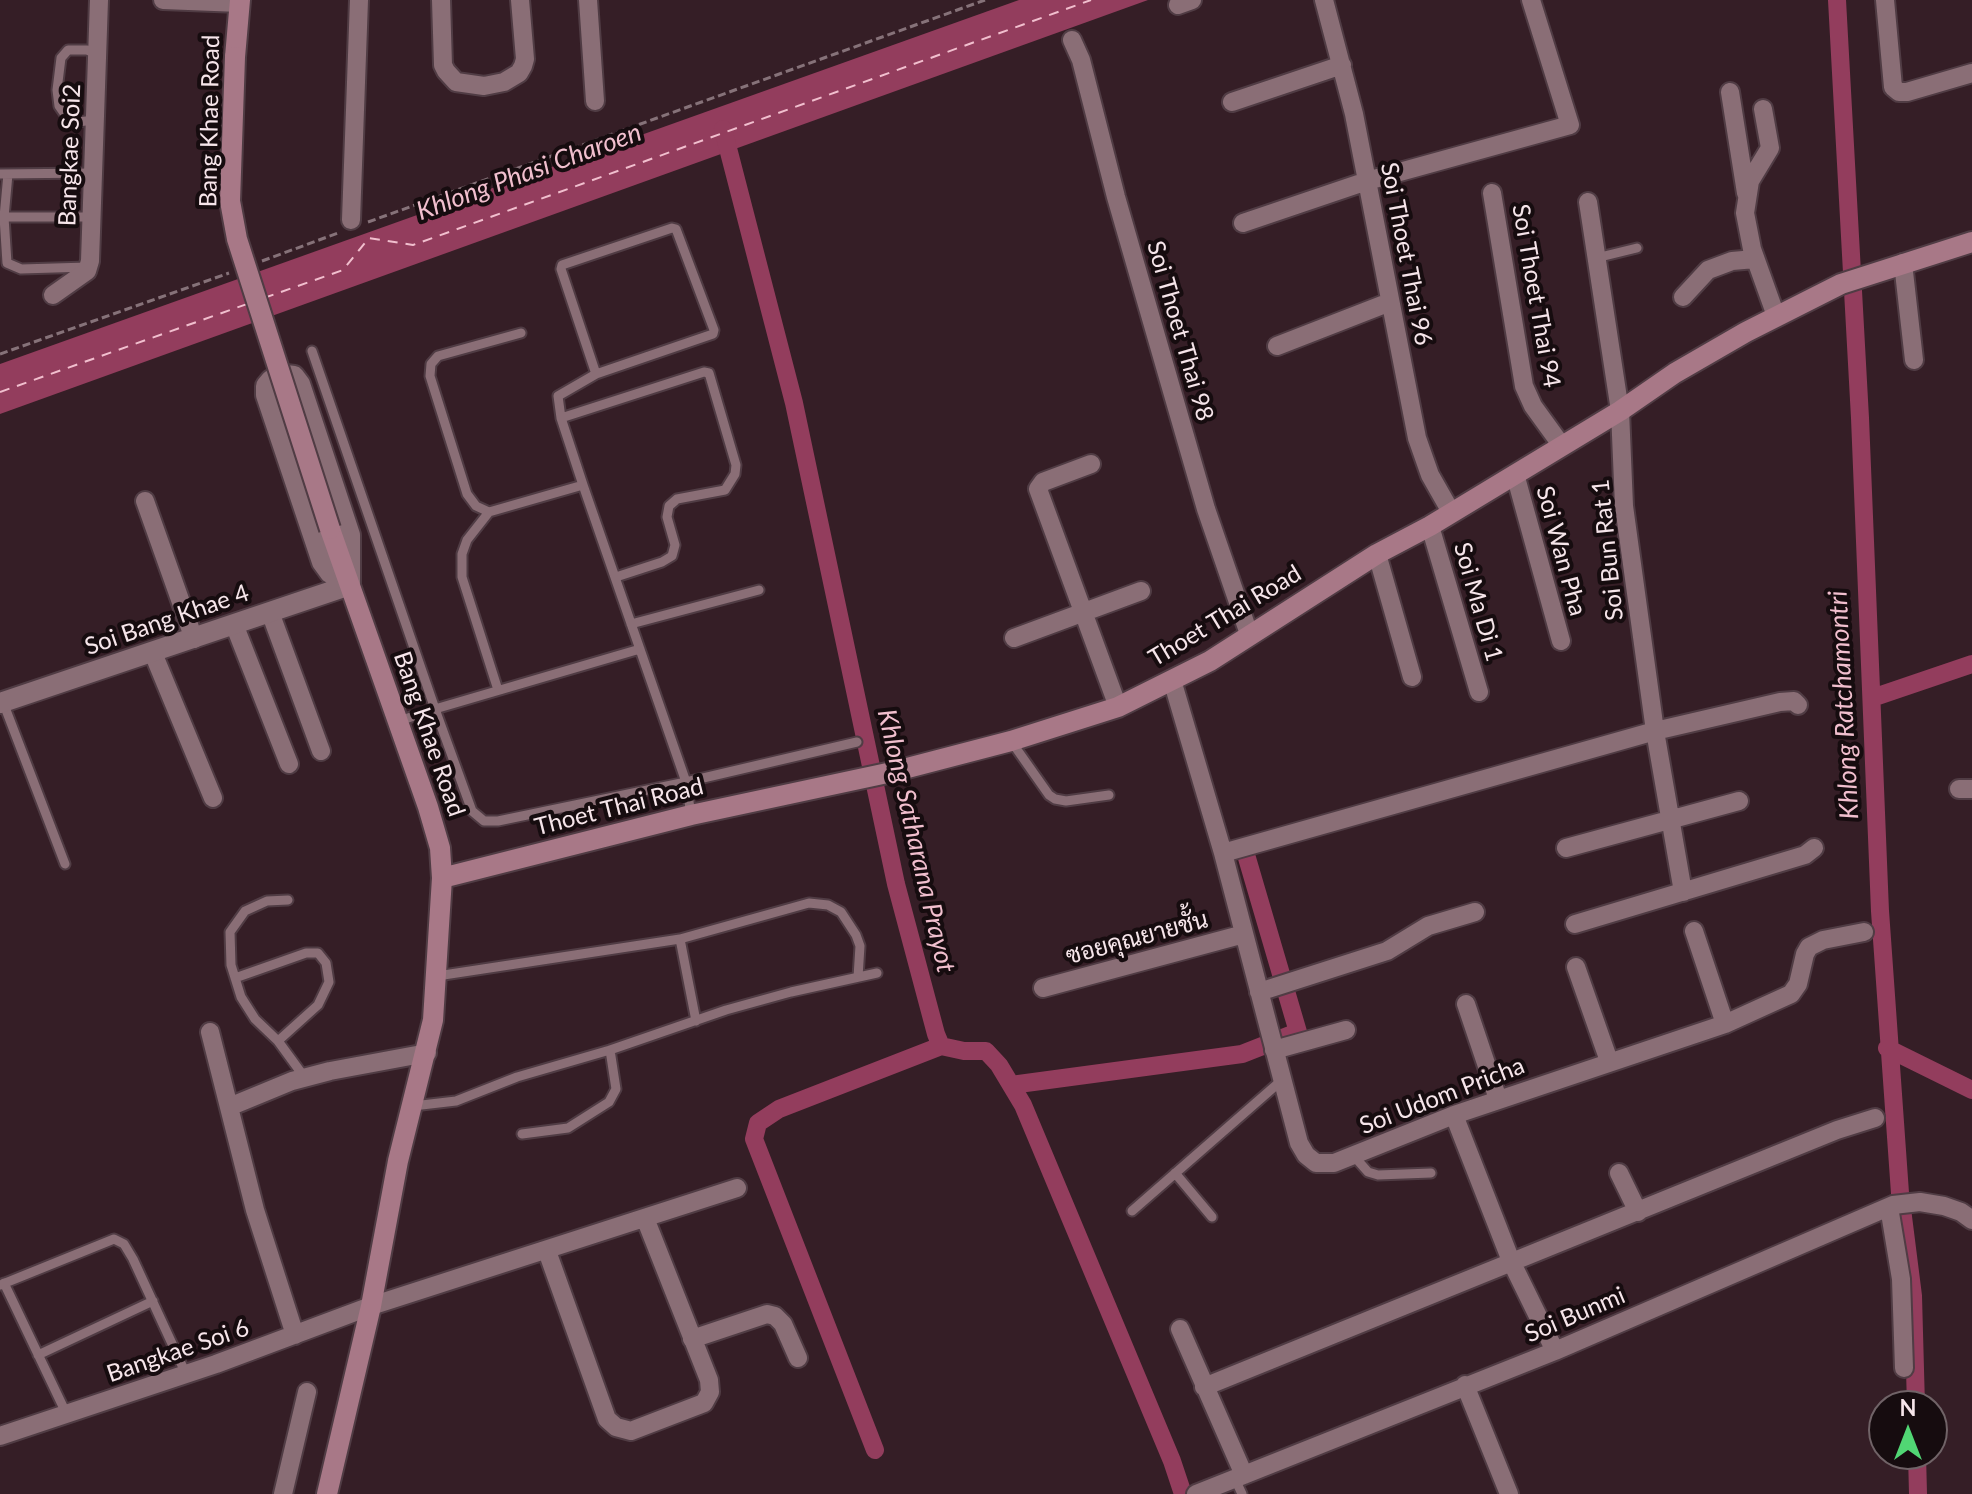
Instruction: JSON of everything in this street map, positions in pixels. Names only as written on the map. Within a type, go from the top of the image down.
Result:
[{"type":"main road","name":"Bang Khae Road","points":[[240,2],[230,201],[237,239],[330,529],[399,721],[440,848],[442,878],[437,976],[427,1053],[398,1161],[371,1306],[328,1493]]},
{"type":"main road","name":"Thoet Thai Road","points":[[442,878],[691,815],[892,772],[1011,741],[1118,707],[1210,661],[1377,554],[1430,526],[1620,411],[1675,373],[1776,316],[1841,284],[1972,242]]},
{"type":"street","name":"Bangkae Soi2","points":[[88,267],[99,0]]},
{"type":"street","points":[[163,0],[240,2]]},
{"type":"street","points":[[353,225],[359,0]]},
{"type":"street","points":[[441,0],[443,65],[446,71],[456,82],[484,86],[504,82],[519,73],[523,66],[520,0]]},
{"type":"street","points":[[588,0],[595,101]]},
{"type":"street","name":"Soi Thoet Thai 96","points":[[1324,0],[1342,65],[1367,181],[1417,438],[1430,475],[1451,512]]},
{"type":"street","points":[[1243,223],[1367,181],[1570,125],[1531,0]]},
{"type":"street","points":[[1885,0],[1893,87],[1899,92],[1907,92],[1972,73]]},
{"type":"street","name":"Soi Thoet Thai 98","points":[[1072,40],[1081,60],[1116,197],[1206,509],[1249,634]]},
{"type":"street","points":[[1232,102],[1342,65]]},
{"type":"street","points":[[1730,92],[1746,196]]},
{"type":"street","points":[[1763,109],[1770,148],[1750,181],[1745,213],[1755,259],[1776,316]]},
{"type":"street","name":"Soi Thoet Thai 94","points":[[1492,193],[1527,396],[1562,446]]},
{"type":"street","name":"Soi Bun Rat 1","points":[[1588,202],[1620,411],[1624,506],[1655,731],[1683,892]]},
{"type":"street","points":[[1683,297],[1708,270],[1732,261],[1755,259]]},
{"type":"street","points":[[1903,263],[1914,360]]},
{"type":"street","points":[[53,295],[88,267]]},
{"type":"street","points":[[1277,346],[1390,302]]},
{"type":"street","points":[[294,376],[300,384],[350,535],[350,585],[330,573],[322,562],[266,395],[266,386],[271,380],[294,376]]},
{"type":"street","points":[[1091,464],[1043,482],[1038,489],[1118,707]]},
{"type":"street","name":"Soi Wan Pha","points":[[1515,474],[1561,641]]},
{"type":"street","points":[[145,501],[194,639]]},
{"type":"street","name":"Soi Ma Di 1","points":[[1430,526],[1479,692]]},
{"type":"street","points":[[1377,554],[1412,677]]},
{"type":"street","name":"Soi Bang Khae 4","points":[[1,703],[350,585]]},
{"type":"street","points":[[1014,638],[1141,591]]},
{"type":"street","points":[[270,612],[321,751]]},
{"type":"street","points":[[234,624],[289,764]]},
{"type":"street","points":[[153,653],[213,798]]},
{"type":"street","name":"Soi Udom Pricha","points":[[1172,680],[1223,853],[1299,1143],[1306,1155],[1316,1163],[1334,1163],[1498,1099],[1725,1024],[1791,994],[1798,984],[1809,947],[1823,940],[1864,932]]},
{"type":"street","points":[[1223,853],[1655,731],[1780,702],[1794,701],[1798,705]]},
{"type":"street","points":[[1566,848],[1670,817],[1739,801]]},
{"type":"street","points":[[1575,924],[1805,855],[1814,848]]},
{"type":"street","points":[[1259,992],[1387,951],[1428,926],[1475,912]]},
{"type":"street","points":[[1694,931],[1725,1024]]},
{"type":"street","name":"ซอยคุณยายชั้น","points":[[1043,988],[1244,934]]},
{"type":"street","points":[[1576,967],[1609,1061]]},
{"type":"street","points":[[1466,1004],[1498,1099]]},
{"type":"street","points":[[1274,1050],[1346,1030]]},
{"type":"street","points":[[210,1032],[255,1210],[295,1335]]},
{"type":"street","points":[[229,1107],[305,1078],[427,1053]]},
{"type":"street","points":[[1454,1115],[1511,1261],[1555,1351]]},
{"type":"street","points":[[1204,1387],[1837,1130],[1875,1118]]},
{"type":"street","points":[[1619,1173],[1638,1212]]},
{"type":"street","name":"Bangkae Soi 6","points":[[0,1436],[186,1374],[371,1306],[737,1188]]},
{"type":"street","name":"Soi Bunmi","points":[[1196,1494],[1240,1483],[1891,1206],[1920,1202],[1944,1206],[1972,1220]]},
{"type":"street","points":[[1891,1206],[1901,1279],[1904,1368]]},
{"type":"street","points":[[547,1251],[607,1419],[616,1427],[631,1431],[704,1403],[710,1392],[709,1380],[645,1218]]},
{"type":"street","points":[[692,1339],[767,1314],[775,1316],[783,1324],[798,1358]]},
{"type":"street","points":[[1180,1329],[1240,1483]]},
{"type":"street","points":[[1465,1385],[1509,1494]]},
{"type":"street","points":[[283,1494],[307,1392]]},
{"type":"lane","points":[[95,120],[77,122],[66,116],[59,106],[57,90],[61,58],[68,50],[87,50],[97,54]]},
{"type":"lane","points":[[88,267],[21,269],[7,263],[4,174],[93,173]]},
{"type":"lane","points":[[4,217],[92,217]]},
{"type":"lane","points":[[596,374],[562,265],[676,229],[713,334],[596,374],[559,394],[561,418],[686,782],[691,815]]},
{"type":"lane","points":[[1596,258],[1637,248]]},
{"type":"lane","points":[[489,512],[476,506],[467,494],[430,376],[431,364],[438,356],[521,333]]},
{"type":"lane","points":[[312,351],[472,811],[484,821],[498,821],[686,782],[857,742]]},
{"type":"lane","points":[[561,418],[704,372],[709,373],[736,465],[735,474],[725,490],[677,499],[669,506],[667,517],[675,545],[672,556],[616,577]]},
{"type":"lane","points":[[498,690],[462,577],[462,554],[467,540],[489,512],[583,485]]},
{"type":"lane","points":[[631,624],[759,590]]},
{"type":"lane","points":[[399,721],[640,649]]},
{"type":"lane","points":[[1,703],[65,864]]},
{"type":"lane","points":[[1011,741],[1055,799],[1066,801],[1109,795]]},
{"type":"lane","points":[[288,900],[267,901],[245,911],[230,932],[231,965],[241,997],[255,1019],[278,1041],[305,1078]]},
{"type":"lane","points":[[437,976],[680,939],[809,903],[828,905],[841,912],[860,946],[858,977]]},
{"type":"lane","points":[[680,939],[696,1021]]},
{"type":"lane","points":[[235,978],[306,953],[318,953],[326,963],[329,982],[318,1005],[278,1041]]},
{"type":"lane","points":[[412,1106],[456,1101],[517,1077],[791,992],[877,973]]},
{"type":"lane","points":[[522,1134],[568,1128],[609,1102],[616,1089],[610,1050]]},
{"type":"lane","points":[[1132,1211],[1282,1080]]},
{"type":"lane","points":[[1353,1155],[1368,1172],[1378,1175],[1431,1173]]},
{"type":"lane","points":[[1175,1173],[1212,1217]]},
{"type":"lane","points":[[67,1415],[2,1284],[114,1239],[124,1244],[133,1259],[186,1374]]},
{"type":"lane","points":[[38,1355],[153,1301]]},
{"type":"path","points":[[251,265],[353,225],[985,0]]},
{"type":"path","points":[[0,354],[236,270]]},
{"type":"shaded area","points":[[1019,0],[1148,0],[0,414],[0,364]]},
{"type":"waterway","name":"Khlong Ratchamontri","points":[[1837,0],[1860,418],[1880,911],[1900,1193],[1913,1296],[1916,1390]]},
{"type":"waterway","name":"Khlong Satharana Prayot","points":[[723,129],[794,403],[896,884],[936,1034],[941,1046],[964,1051],[986,1051],[999,1065],[1023,1105],[1183,1494]]},
{"type":"waterway","points":[[1872,698],[1972,664]]},
{"type":"waterway","points":[[1011,1085],[1242,1054],[1298,1032],[1247,858]]},
{"type":"waterway","points":[[875,1450],[754,1139],[758,1123],[779,1109],[941,1046]]},
{"type":"waterway","points":[[1887,1048],[1972,1090]]},
{"type":"waterway","name":"Khlong Ratchamontri","points":[[1917,1470],[1918,1494]]},
{"type":"ferry route","points":[[264,298],[343,270],[369,238],[413,245],[1091,0]]},
{"type":"ferry route","points":[[0,392],[247,304]]},
{"type":"water label","name":"Khlong Phasi Charoen","points":[[529,172]]}]
